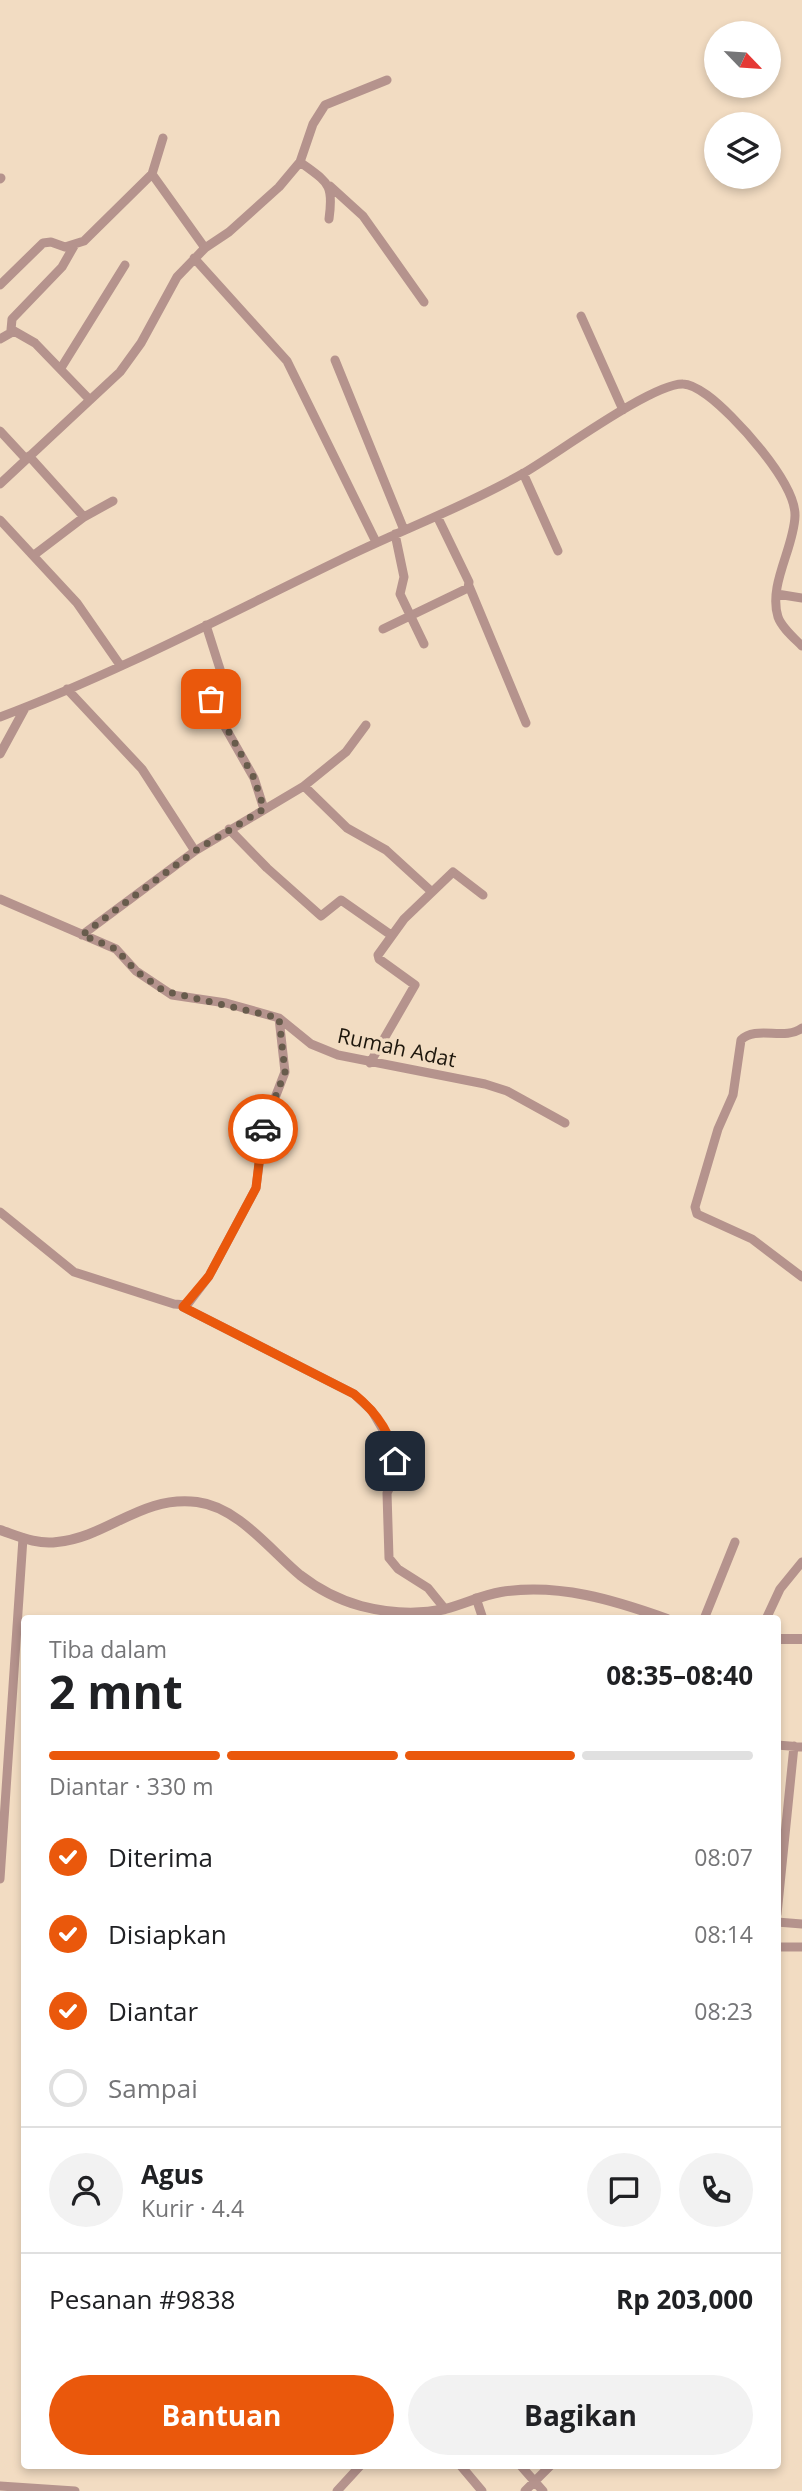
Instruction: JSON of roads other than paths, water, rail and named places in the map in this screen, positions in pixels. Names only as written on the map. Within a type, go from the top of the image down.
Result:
[{"type":"street","points":[[0,484],[120,372],[141,343],[169,288],[194,258],[257,209],[300,162],[313,124],[325,105],[387,80]]},
{"type":"street","points":[[0,339],[11,330],[16,314],[62,267],[74,246],[83,241],[152,174],[163,138]]},
{"type":"street","points":[[300,162],[363,216],[424,302]]},
{"type":"street","points":[[152,174],[205,248]]},
{"type":"street","points":[[329,219],[332,195],[330,186]]},
{"type":"street","points":[[0,285],[43,243],[74,246]]},
{"type":"street","points":[[194,258],[287,362],[376,542]]},
{"type":"street","points":[[61,368],[125,265]]},
{"type":"street","points":[[581,316],[623,410]]},
{"type":"street","points":[[11,330],[35,343],[90,400]]},
{"type":"street","points":[[335,360],[404,530]]},
{"type":"street","points":[[0,717],[67,690],[376,542],[437,516],[523,473],[623,410],[672,386],[684,384],[709,396],[749,434],[766,455],[794,508],[794,524],[777,594],[778,618],[802,646]]},
{"type":"street","points":[[0,431],[84,517]]},
{"type":"street","points":[[523,473],[558,551]]},
{"type":"street","points":[[34,555],[84,517],[113,501]]},
{"type":"street","points":[[437,516],[526,723]]},
{"type":"street","points":[[0,520],[77,603],[120,665]]},
{"type":"street","points":[[395,534],[404,577],[400,594],[424,644]]},
{"type":"street","points":[[383,629],[469,586]]},
{"type":"street","points":[[777,594],[802,598]]},
{"type":"street","points":[[206,625],[226,688],[212,698],[212,705],[254,778],[264,809]]},
{"type":"street","points":[[67,690],[142,769],[195,851]]},
{"type":"street","points":[[0,754],[25,708]]},
{"type":"street","points":[[82,935],[195,851],[304,786],[346,752],[366,725]]},
{"type":"street","points":[[304,786],[347,828],[386,850],[432,891]]},
{"type":"street","points":[[229,829],[321,916],[341,900],[391,935]]},
{"type":"street","points":[[369,1063],[415,985],[379,959],[378,955],[391,935],[432,891],[456,872],[483,895]]},
{"type":"street","name":"Rumah Adat","points":[[0,899],[116,949],[136,971],[164,991],[279,1018],[320,1048],[369,1063],[485,1084],[507,1091],[565,1123]]},
{"type":"street","points":[[183,1307],[209,1276],[256,1188],[264,1126],[285,1067],[279,1018]]},
{"type":"street","points":[[802,1028],[796,1032],[750,1034],[741,1040],[733,1094],[718,1129],[695,1207],[697,1214],[762,1245],[802,1277]]},
{"type":"street","points":[[0,1212],[74,1272],[183,1307],[354,1394],[372,1411],[392,1442],[396,1469],[387,1493],[389,1558],[398,1569],[428,1588],[445,1609]]},
{"type":"street","points":[[0,1530],[23,1538],[57,1542],[94,1531],[164,1502],[200,1502],[234,1517],[302,1577],[341,1599],[379,1609],[409,1612],[445,1609],[476,1598],[524,1591],[547,1591],[584,1594],[654,1615]]},
{"type":"street","points":[[0,1879],[23,1538]]},
{"type":"street","points":[[706,1615],[735,1542]]},
{"type":"street","points":[[768,1615],[780,1589],[802,1562]]},
{"type":"street","points":[[476,1598],[482,1615]]},
{"type":"street","points":[[781,1639],[802,1639]]},
{"type":"street","points":[[781,1882],[798,1747]]},
{"type":"street","points":[[781,1922],[802,1924]]},
{"type":"street","points":[[781,1947],[802,1947]]},
{"type":"street","points":[[337,2491],[357,2469]]},
{"type":"street","points":[[464,2469],[482,2491]]},
{"type":"street","points":[[524,2469],[543,2491]]},
{"type":"street","points":[[525,2491],[547,2469]]},
{"type":"street","points":[[0,2486],[75,2491]]}]
